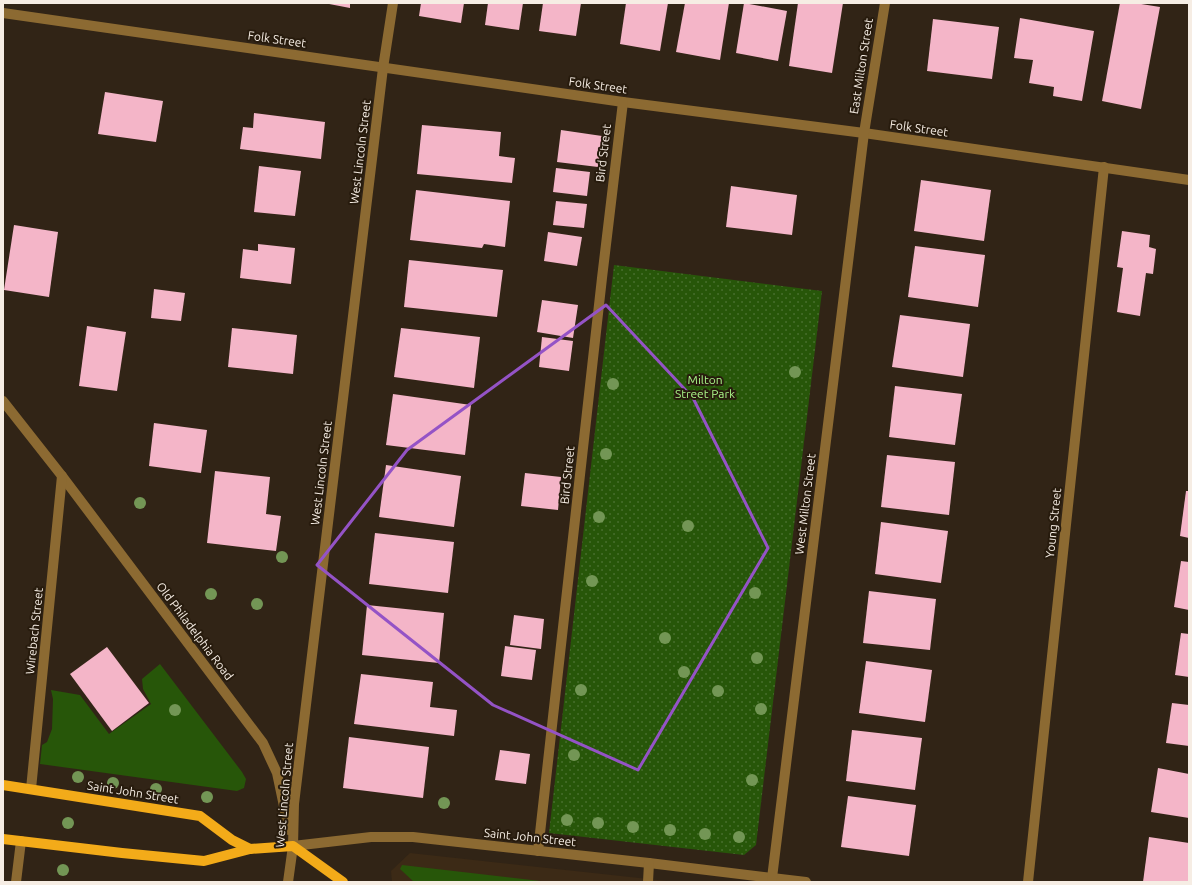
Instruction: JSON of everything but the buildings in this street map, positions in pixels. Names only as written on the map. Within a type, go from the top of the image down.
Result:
[{"type":"main road","name":"Saint John Street","points":[[3,785],[200,816],[232,840],[250,849]]},
{"type":"main road","name":"Saint John Street","points":[[3,839],[204,861],[250,849],[293,846]]},
{"type":"main road","points":[[293,846],[343,882]]},
{"type":"street","name":"West Lincoln Street","points":[[288,882],[293,846],[294,804],[383,68],[393,3]]},
{"type":"street","name":"East Milton Street","points":[[864,133],[884,3]]},
{"type":"street","name":"Folk Street","points":[[3,13],[623,102],[864,133],[1189,180]]},
{"type":"street","name":"Bird Street","points":[[538,851],[599,301],[623,102]]},
{"type":"street","name":"West Milton Street","points":[[772,878],[864,133]]},
{"type":"street","name":"Young Street","points":[[1028,882],[1104,167]]},
{"type":"street","name":"Old Philadelphia Road","points":[[3,401],[62,476],[263,743],[276,773],[293,846]]},
{"type":"street","name":"Wirebach Street","points":[[31,789],[62,476]]},
{"type":"street","name":"Saint John Street","points":[[293,846],[371,836],[413,837],[806,882]]},
{"type":"street","points":[[16,882],[21,841]]},
{"type":"street","points":[[648,882],[649,863]]},
{"type":"highlighted area","points":[[606,305],[693,398],[768,548],[638,770],[493,705],[317,565],[407,450]]},
{"type":"shaded area","points":[[410,853],[676,882],[392,882],[391,871]]},
{"type":"green space","name":"Milton Street Park","points":[[614,265],[822,291],[756,845],[744,855],[549,833]]},
{"type":"green space","points":[[160,664],[242,772],[246,779],[244,788],[237,791],[40,764],[42,745],[47,742],[52,729],[53,699],[51,690],[80,695],[109,734],[151,704],[143,689],[142,679]]},
{"type":"green space","points":[[402,865],[549,882],[414,882],[400,869]]}]
